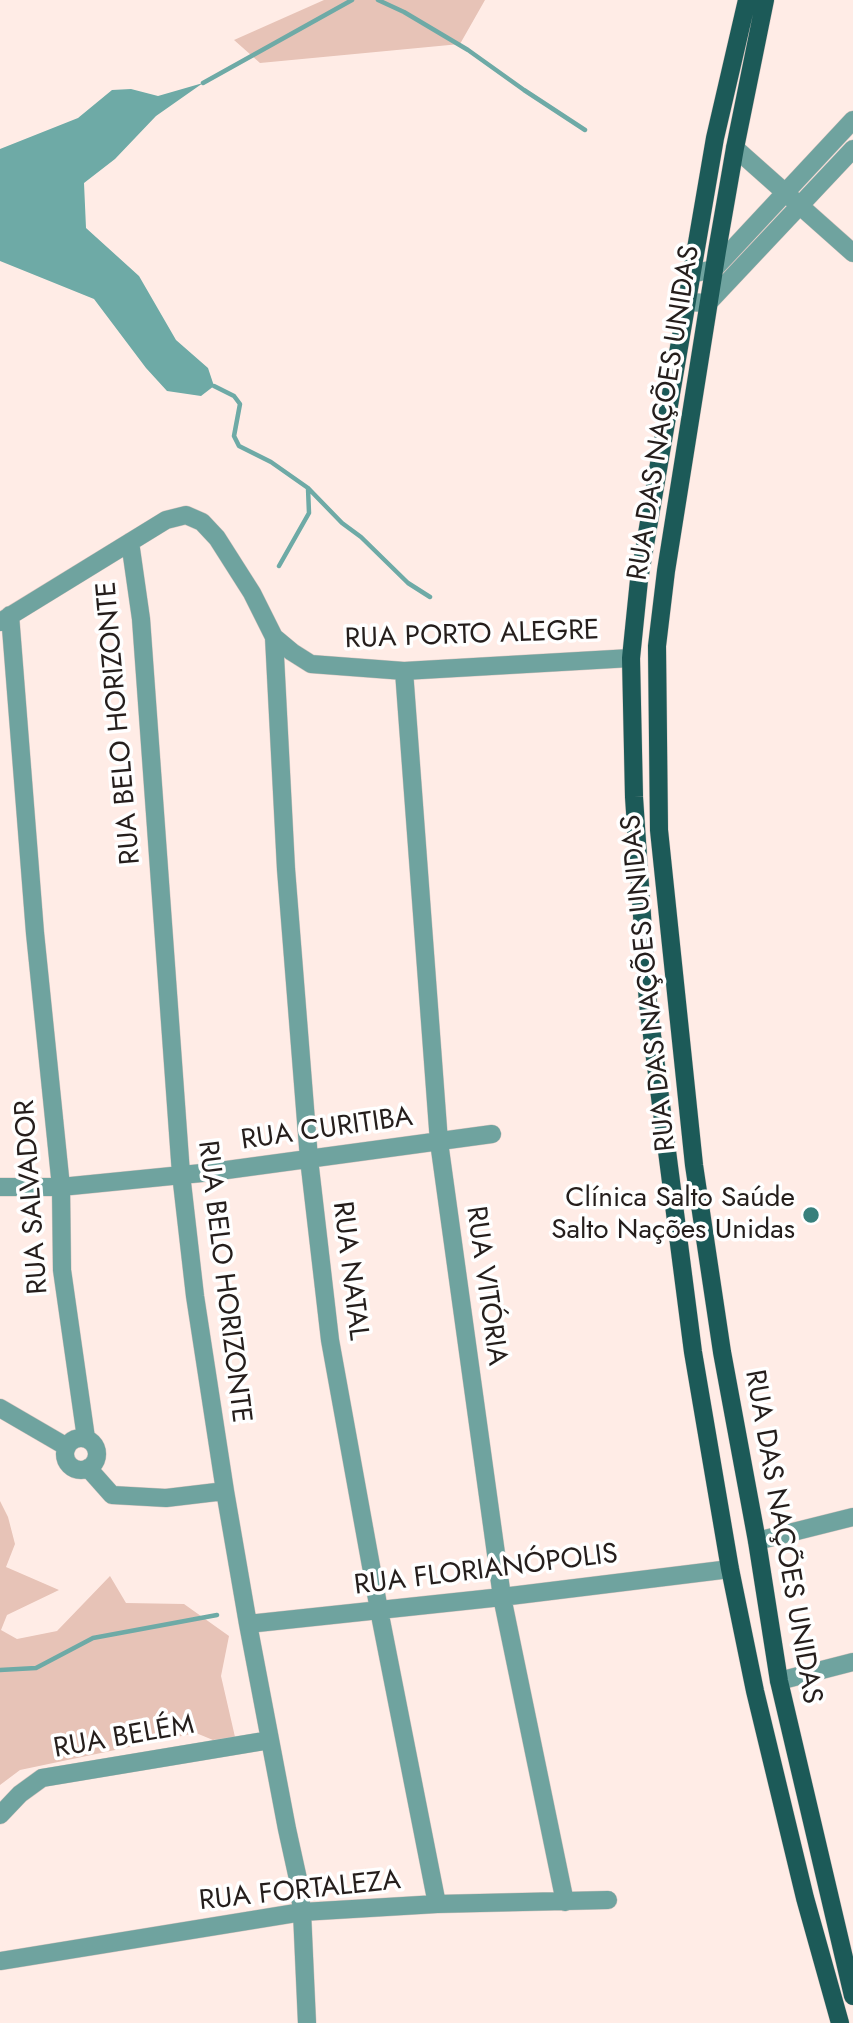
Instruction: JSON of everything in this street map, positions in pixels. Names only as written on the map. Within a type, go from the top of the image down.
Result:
[{"type":"main road","name":"RUA DAS NAÇÕES UNIDAS","points":[[747,0],[715,138],[639,580],[631,658],[634,797],[648,1004],[693,1352],[730,1569],[755,1691],[802,1885],[840,2023]]},
{"type":"main road","name":"RUA DAS NAÇÕES UNIDAS","points":[[765,0],[735,148],[708,303],[689,436],[677,496],[657,646],[659,830],[694,1165],[722,1352],[757,1541],[779,1681],[853,1996]]},
{"type":"main road","points":[[634,797],[640,782],[648,781],[652,788],[659,830]]},
{"type":"main road","points":[[693,1352],[704,1357],[712,1357],[722,1352]]},
{"type":"street","points":[[691,274],[714,269],[853,120]]},
{"type":"street","points":[[735,148],[853,253]]},
{"type":"street","points":[[685,302],[708,303],[853,149]]},
{"type":"street","name":"RUA PORTO ALEGRE","points":[[5,618],[175,516],[186,514],[202,522],[218,538],[274,637],[312,664],[404,671],[631,658]]},
{"type":"street","name":"RUA BELO HORIZONTE","points":[[130,542],[141,619],[181,1174],[195,1296],[248,1624],[286,1829],[298,1879],[307,2023]]},
{"type":"street","name":"RUA SALVADOR","points":[[5,618],[61,1186],[62,1270],[86,1438]]},
{"type":"street","name":"RUA NATAL","points":[[274,637],[286,869],[309,1159],[330,1340],[379,1610],[437,1904]]},
{"type":"street","name":"RUA VITÓRIA","points":[[404,671],[439,1142],[502,1597],[565,1902]]},
{"type":"street","name":"RUA CURITIBA","points":[[0,1187],[61,1186],[181,1174],[492,1134]]},
{"type":"street","points":[[0,1408],[67,1447]]},
{"type":"street","points":[[77,1438],[86,1438],[93,1443],[97,1451],[96,1459],[88,1468],[76,1469],[69,1465],[65,1458],[67,1447],[77,1438]]},
{"type":"street","points":[[88,1468],[112,1495],[166,1498],[225,1491]]},
{"type":"street","points":[[757,1541],[853,1517]]},
{"type":"street","name":"RUA FLORIANÓPOLIS","points":[[248,1624],[730,1569]]},
{"type":"street","points":[[779,1681],[853,1661]]},
{"type":"street","name":"RUA BELÉM","points":[[0,1815],[20,1794],[42,1778],[270,1740]]},
{"type":"street","name":"RUA FORTALEZA","points":[[0,1961],[302,1912],[437,1904],[608,1900]]},
{"type":"shaded area","points":[[324,0],[485,0],[460,44],[260,63],[234,40]]},
{"type":"shaded area","points":[[0,1501],[8,1517],[15,1544],[6,1567],[59,1590],[7,1615],[1,1630],[17,1639],[57,1631],[110,1576],[126,1603],[184,1604],[229,1636],[221,1676],[235,1737],[213,1740],[196,1733],[20,1770],[0,1785]]},
{"type":"water","points":[[203,83],[156,116],[115,159],[84,183],[86,228],[139,276],[176,340],[208,368],[214,386],[201,396],[167,391],[146,368],[94,299],[0,261],[0,149],[78,118],[112,90],[131,89],[158,96]]},
{"type":"waterway","points":[[203,83],[352,0]]},
{"type":"waterway","points":[[378,0],[404,12],[468,50],[585,130]]},
{"type":"waterway","points":[[214,386],[234,396],[240,404],[234,436],[239,446],[271,462],[308,488],[408,583],[430,597]]},
{"type":"waterway","points":[[279,566],[309,513],[308,488]]},
{"type":"waterway","points":[[0,1670],[36,1668],[93,1638],[217,1615]]},
{"type":"place","name":"Clínica Salto Saúde Salto Nações Unidas","points":[[811,1215]]}]
